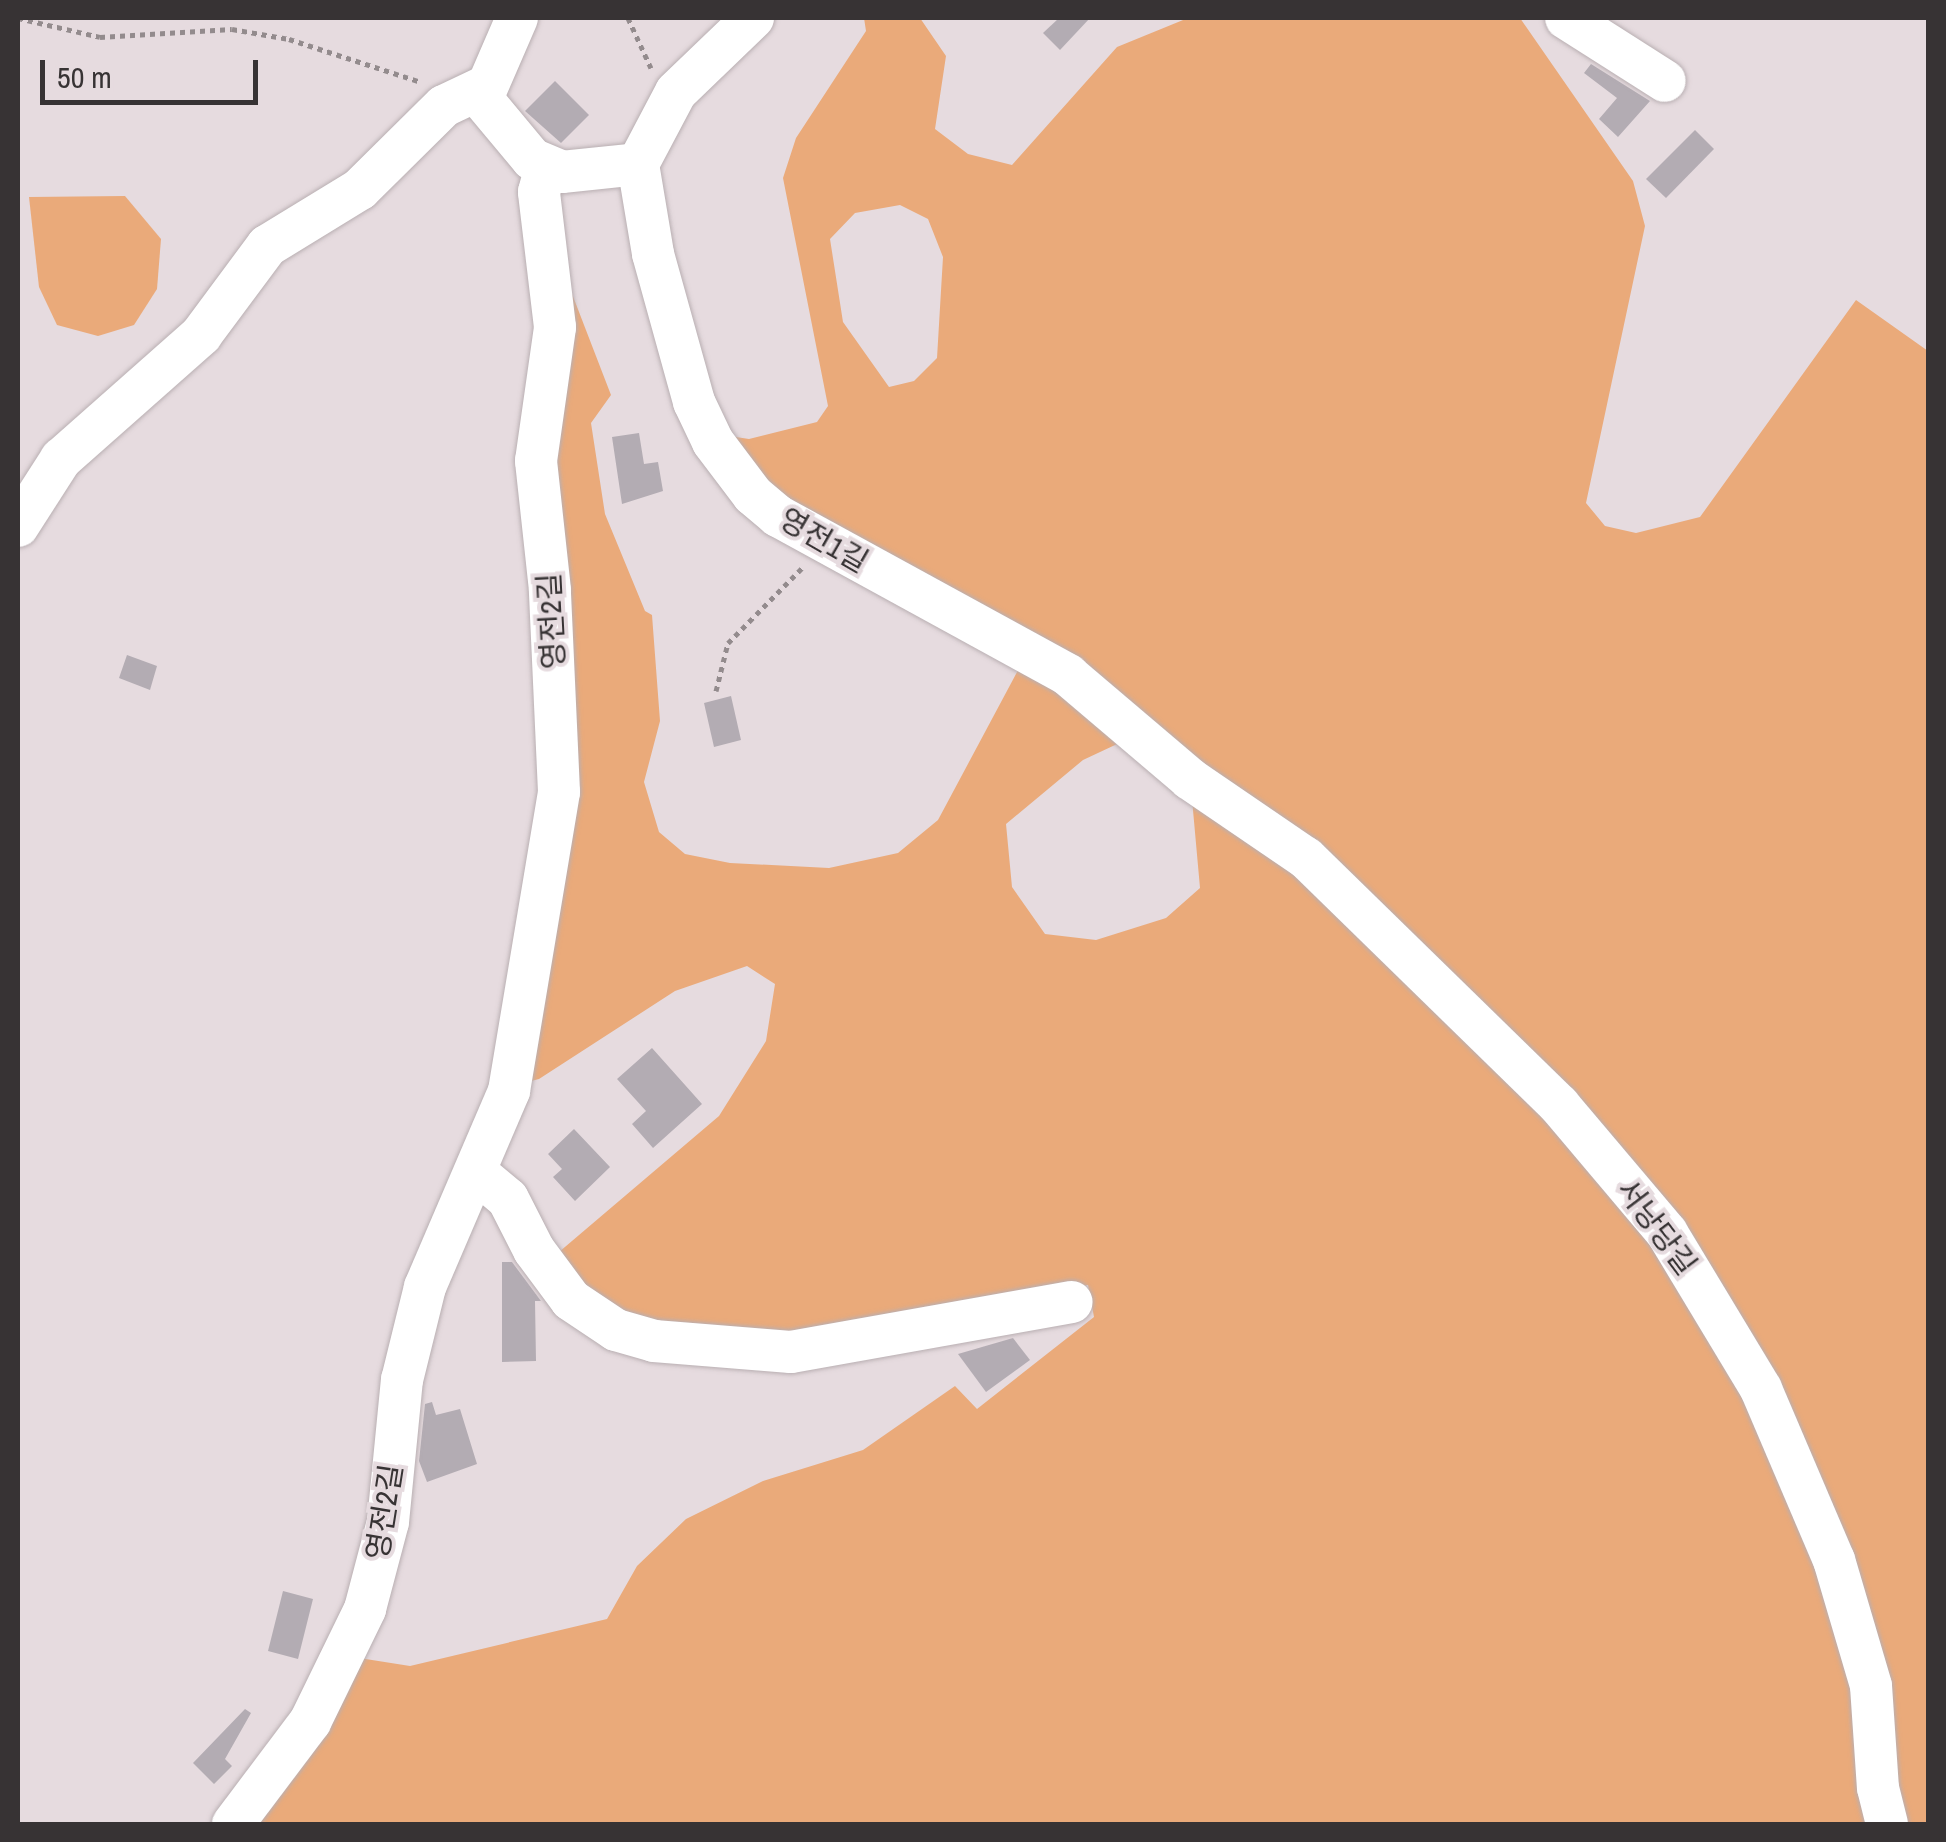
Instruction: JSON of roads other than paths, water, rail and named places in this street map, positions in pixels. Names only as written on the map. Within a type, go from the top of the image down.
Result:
[{"type":"lane","points":[[18,526],[61,459],[201,334],[267,246],[360,189],[422,126],[473,91],[517,18]]},
{"type":"lane","points":[[473,91],[545,170],[638,164],[668,107],[752,18]]},
{"type":"lane","points":[[1566,18],[1665,81]]},
{"type":"lane","name":"영전1길","points":[[638,164],[653,254],[694,402],[713,442],[753,495],[821,540],[1068,675],[1190,779]]},
{"type":"lane","name":"영전2길","points":[[233,1824],[310,1722],[365,1610],[388,1522],[412,1336],[442,1242],[477,1173],[510,1091],[558,813],[550,590],[536,460],[555,327],[539,192],[545,170]]},
{"type":"lane","name":"서낭당길","points":[[1190,779],[1306,858],[1423,968],[1559,1105],[1667,1233],[1762,1389],[1834,1560],[1870,1686],[1878,1788],[1888,1824]]},
{"type":"lane","points":[[477,1173],[508,1199],[534,1250],[572,1300],[616,1330],[654,1341],[791,1352],[1072,1302]]}]
